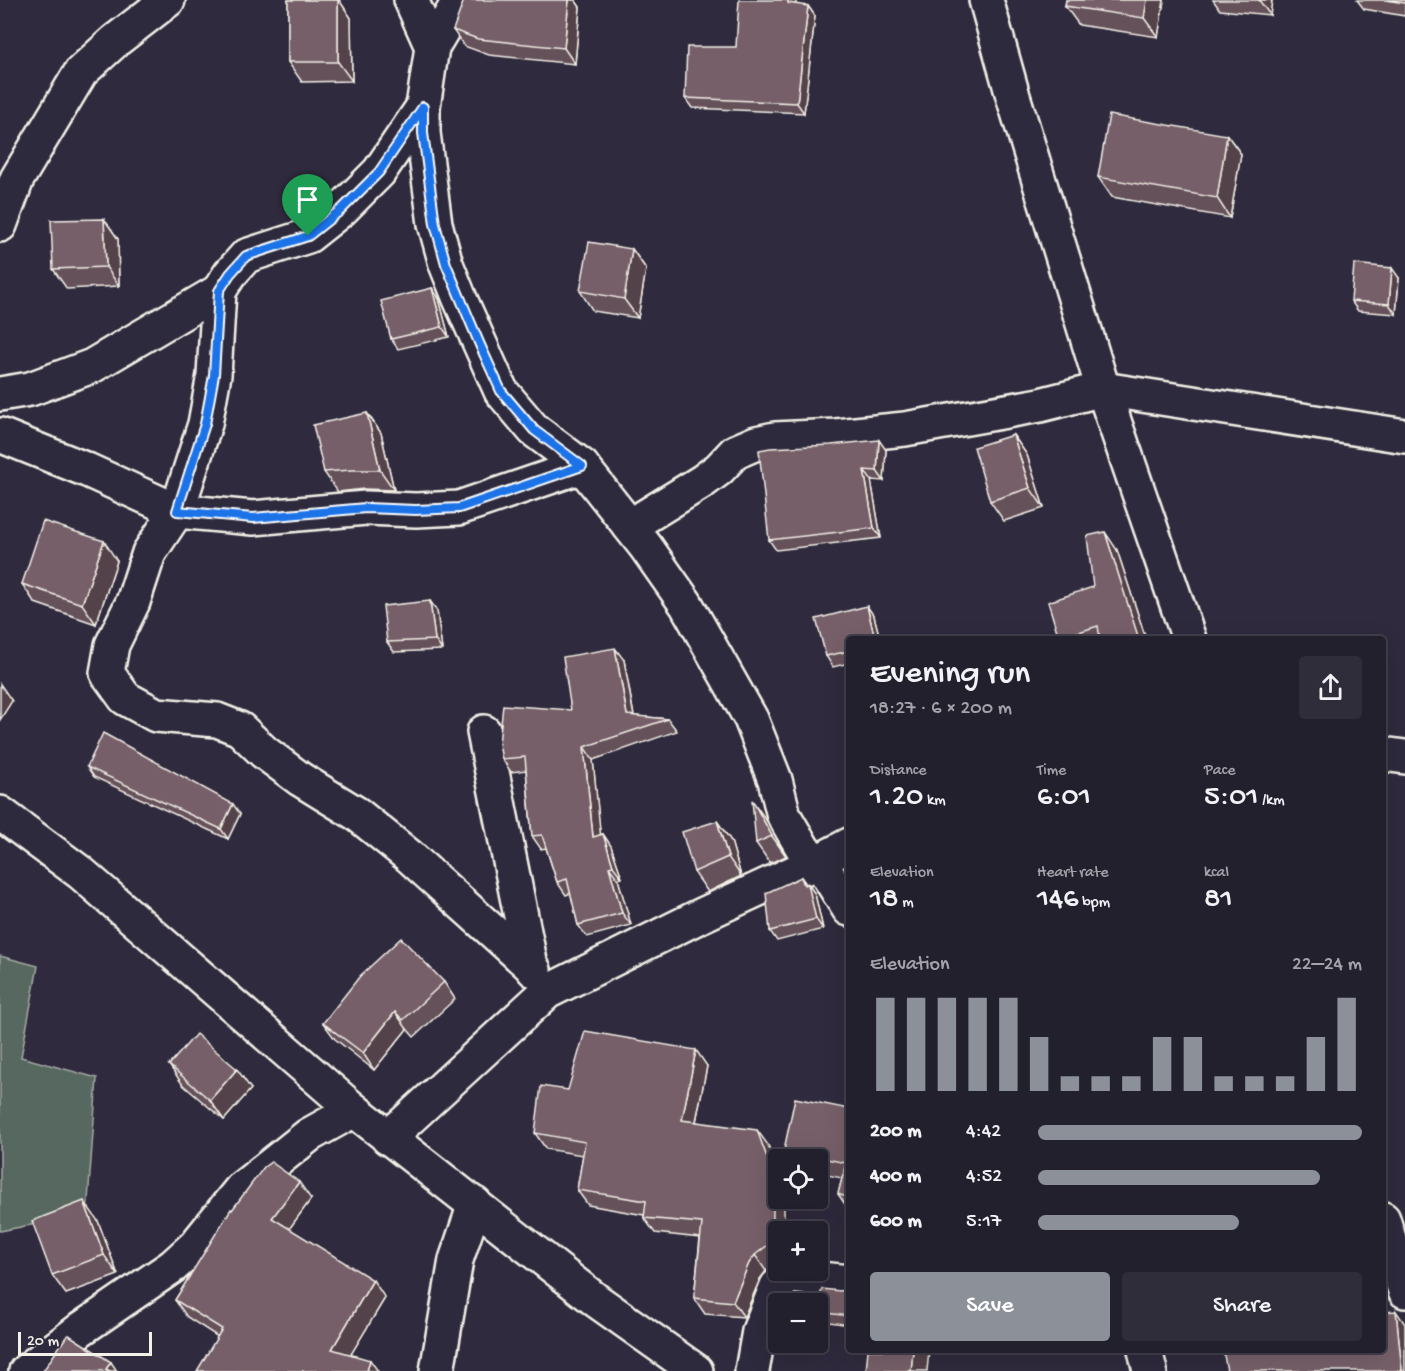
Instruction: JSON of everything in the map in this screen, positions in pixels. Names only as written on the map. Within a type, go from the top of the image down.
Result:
[{"type":"street","points":[[0,225],[17,179],[81,72],[168,0]]},
{"type":"street","points":[[411,0],[432,47]]},
{"type":"street","points":[[465,0],[454,10],[432,47],[423,107],[423,133],[435,224],[456,290],[501,391],[534,430],[582,466],[646,547],[686,604],[751,719],[775,780],[784,816],[805,852],[819,861],[846,904]]},
{"type":"street","points":[[986,0],[1103,389],[1188,636]]},
{"type":"street","points":[[0,394],[30,389],[92,366],[219,291],[246,256],[308,236],[342,209],[379,172],[423,107]]},
{"type":"street","points":[[219,291],[214,375],[205,424],[177,511],[149,553],[133,602],[112,645],[107,673],[125,698],[156,715],[217,720],[240,729],[264,752],[300,779],[357,814],[410,856],[539,979]]},
{"type":"street","points":[[630,526],[703,481],[719,469],[735,452],[756,443],[775,439],[905,429],[1040,405],[1103,389],[1405,436]]},
{"type":"street","points":[[0,435],[87,470],[177,511],[253,518],[366,508],[416,510],[459,508],[582,466]]},
{"type":"street","points":[[484,732],[539,979]]},
{"type":"street","points":[[1386,755],[1405,758]]},
{"type":"street","points":[[0,813],[81,873],[388,1138],[597,1301],[696,1371]]},
{"type":"street","points":[[388,1138],[539,979],[700,916],[846,847]]},
{"type":"street","points":[[26,1371],[81,1329],[173,1266],[195,1246],[241,1189],[309,1135],[354,1110]]},
{"type":"street","points":[[437,1371],[456,1260],[475,1204]]},
{"type":"street","points":[[1390,1230],[1405,1291]]},
{"type":"street","points":[[752,1371],[759,1331],[777,1286],[790,1276],[846,1282]]},
{"type":"street","points":[[1146,1353],[1150,1371]]},
{"type":"green space","points":[[0,956],[38,966],[21,1057],[97,1078],[87,1214],[0,1231]]},
{"type":"building","points":[[288,0],[338,0],[338,62],[288,62]]},
{"type":"building","points":[[464,0],[569,0],[564,48],[478,39],[453,30]]},
{"type":"building","points":[[739,0],[788,0],[788,3],[808,6],[797,103],[685,98],[687,47],[736,47]]},
{"type":"building","points":[[1066,0],[1147,0],[1144,18],[1065,6]]},
{"type":"building","points":[[1386,0],[1405,0],[1405,3]]},
{"type":"building","points":[[1109,115],[1227,135],[1217,198],[1098,177]]},
{"type":"building","points":[[104,219],[106,267],[53,269],[51,220]]},
{"type":"building","points":[[589,242],[632,249],[624,299],[580,291]]},
{"type":"building","points":[[1354,264],[1392,268],[1389,304],[1351,301]]},
{"type":"building","points":[[432,288],[442,327],[391,339],[381,301]]},
{"type":"building","points":[[367,413],[380,470],[324,472],[313,425]]},
{"type":"building","points":[[1013,435],[1030,488],[990,501],[974,447]]},
{"type":"building","points":[[879,440],[877,471],[864,470],[874,528],[769,540],[759,450]]},
{"type":"building","points":[[43,521],[104,541],[82,604],[22,584]]},
{"type":"building","points":[[1105,532],[1138,636],[1100,636],[1098,626],[1058,636],[1048,602],[1093,587],[1087,536]]},
{"type":"building","points":[[430,601],[435,640],[387,642],[383,606]]},
{"type":"building","points":[[867,606],[874,636],[846,636],[846,652],[826,656],[816,619]]},
{"type":"building","points":[[615,648],[627,715],[668,719],[584,747],[593,837],[603,834],[613,866],[609,867],[622,913],[578,925],[567,879],[557,882],[542,835],[532,836],[525,757],[502,759],[499,744],[503,705],[571,710],[563,657]]},
{"type":"building","points":[[103,733],[233,804],[221,829],[87,767]]},
{"type":"building","points":[[752,800],[772,836],[756,843]]},
{"type":"building","points":[[717,821],[728,857],[694,872],[682,832]]},
{"type":"building","points":[[801,877],[804,885],[808,884],[816,919],[770,931],[766,893]]},
{"type":"building","points":[[401,938],[444,982],[403,1020],[395,1012],[363,1053],[323,1023],[360,976]]},
{"type":"building","points":[[585,1031],[696,1050],[682,1120],[757,1130],[768,1160],[768,1209],[773,1209],[773,1221],[768,1221],[768,1245],[749,1263],[733,1302],[694,1298],[702,1223],[644,1218],[646,1201],[577,1190],[585,1142],[535,1133],[541,1086],[568,1090]]},
{"type":"building","points":[[196,1034],[237,1069],[210,1100],[169,1065]]},
{"type":"building","points":[[795,1098],[846,1108],[846,1163],[828,1159],[828,1149],[784,1149]]},
{"type":"building","points":[[271,1162],[299,1182],[272,1218],[373,1280],[332,1349],[370,1360],[367,1371],[197,1371],[222,1329],[175,1300],[231,1209],[264,1167]]},
{"type":"building","points":[[846,1163],[846,1197],[838,1194]]},
{"type":"building","points":[[84,1201],[104,1255],[52,1275],[32,1221]]},
{"type":"building","points":[[822,1289],[846,1290],[846,1316],[828,1313],[828,1293],[821,1293]]},
{"type":"building","points":[[1396,1311],[1402,1371],[1227,1371],[1224,1353],[1386,1353],[1386,1312]]},
{"type":"building","points":[[69,1335],[111,1362],[106,1369],[110,1371],[43,1371]]},
{"type":"building","points":[[868,1353],[913,1353],[911,1371],[866,1371]]},
{"type":"route","points":[[423,107],[423,133],[435,224],[446,264],[480,345],[501,391],[534,430],[582,466],[459,508],[416,510],[366,508],[253,518],[177,511],[205,424],[214,375],[219,291],[246,256],[308,236],[342,209],[379,172],[423,107]]}]
